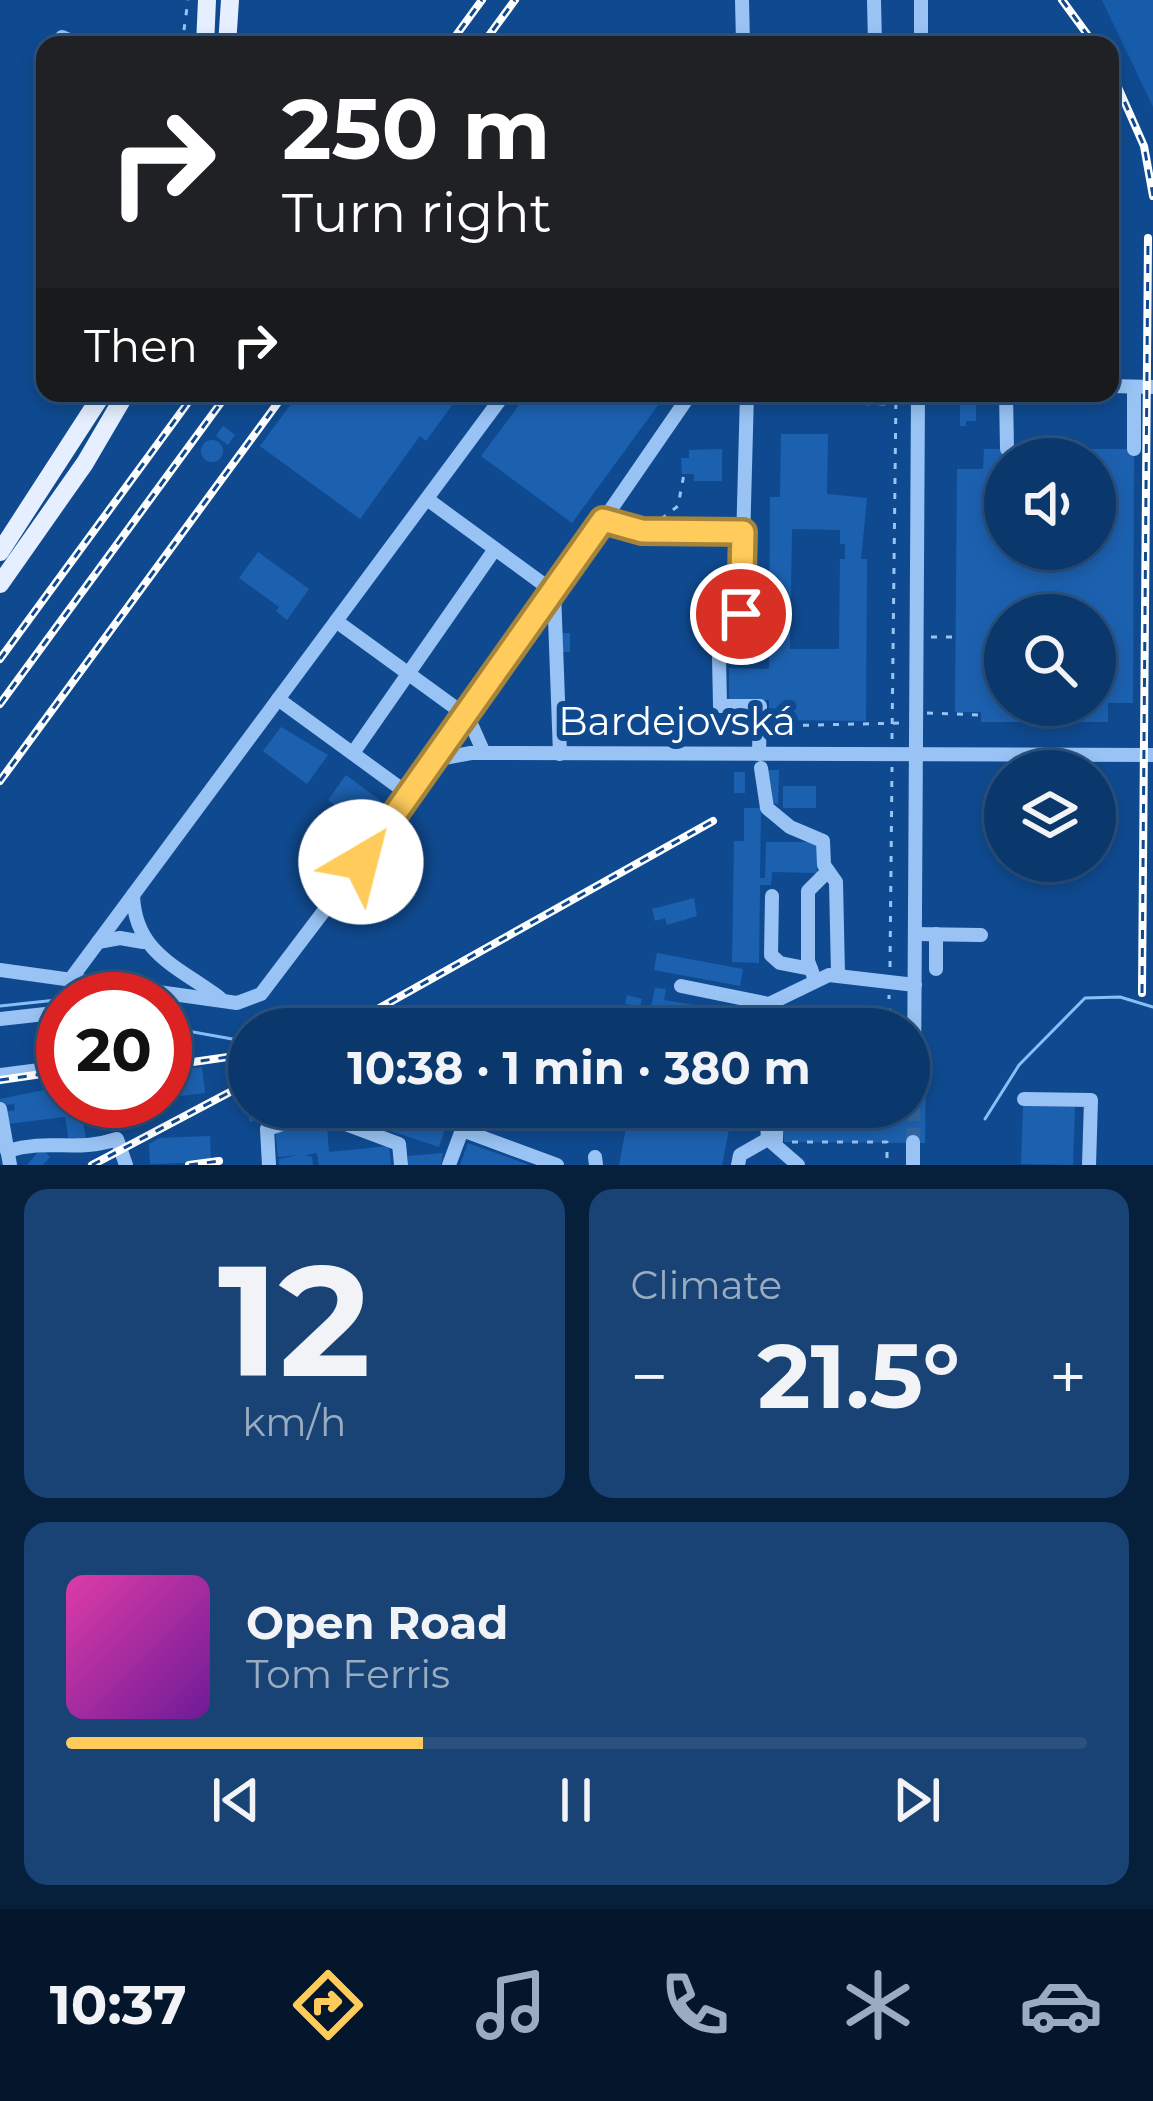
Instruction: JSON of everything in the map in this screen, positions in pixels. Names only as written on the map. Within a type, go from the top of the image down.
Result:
[{"type":"main road","points":[[204,36],[207,0]]},
{"type":"main road","points":[[228,36],[230,0]]},
{"type":"main road","points":[[0,552],[97,402]]},
{"type":"main road","points":[[0,584],[86,463],[121,402]]},
{"type":"street","points":[[742,0],[742,36]]},
{"type":"street","points":[[874,0],[875,36]]},
{"type":"street","points":[[921,0],[921,36]]},
{"type":"street","points":[[1119,386],[1153,387]]},
{"type":"street","points":[[1134,387],[1134,449]]},
{"type":"street","points":[[76,972],[498,402]]},
{"type":"street","points":[[192,997],[225,1001],[261,994],[439,759],[685,402]]},
{"type":"street","points":[[747,402],[740,655],[719,656],[719,706],[760,706],[760,761]]},
{"type":"street","points":[[915,1008],[918,402]]},
{"type":"street","points":[[1006,402],[1007,438]]},
{"type":"street","points":[[427,499],[554,592]]},
{"type":"street","points":[[603,520],[646,531],[743,532]]},
{"type":"street","points":[[353,753],[495,549]]},
{"type":"street","points":[[554,592],[560,754]]},
{"type":"street","points":[[336,621],[468,716],[484,753]]},
{"type":"street","points":[[278,699],[411,796]]},
{"type":"street","name":"Bardejovská","points":[[439,759],[484,753],[760,761],[892,755],[1153,755]]},
{"type":"street","name":"Bardejovská","points":[[760,761],[767,808],[790,827],[824,841],[828,872],[836,882],[838,974]]},
{"type":"street","points":[[680,986],[763,1003],[787,999],[813,974],[808,891],[828,872]]},
{"type":"street","points":[[133,895],[134,922],[143,942]]},
{"type":"street","points":[[772,896],[771,955],[780,964],[813,974],[915,985]]},
{"type":"street","points":[[915,934],[981,935]]},
{"type":"street","points":[[936,934],[936,969]]},
{"type":"street","points":[[98,942],[120,938],[143,942],[225,1001]]},
{"type":"street","points":[[0,970],[36,975]]},
{"type":"street","points":[[763,1003],[763,1008]]},
{"type":"street","points":[[0,1018],[36,1015]]},
{"type":"street","points":[[0,1076],[36,1071]]},
{"type":"street","points":[[1024,1099],[1091,1100],[1089,1165]]},
{"type":"street","points":[[0,1109],[8,1158],[46,1141],[94,1148],[116,1139],[126,1165]]},
{"type":"street","points":[[269,1165],[267,1129],[316,1113],[399,1144],[400,1165]]},
{"type":"street","points":[[770,1128],[773,1142],[798,1165]]},
{"type":"street","points":[[773,1142],[775,1128]]},
{"type":"street","points":[[449,1165],[462,1130],[557,1165]]},
{"type":"street","points":[[738,1165],[740,1155],[773,1142]]},
{"type":"street","points":[[913,1142],[913,1165]]},
{"type":"path","points":[[183,36],[188,0]]},
{"type":"path","points":[[846,402],[896,404],[889,1008]]},
{"type":"path","points":[[646,531],[678,506],[685,474]]},
{"type":"path","points":[[760,726],[892,727],[915,718],[981,715]]},
{"type":"path","points":[[773,1142],[887,1142],[887,1165]]},
{"type":"shaded area","points":[[1102,0],[1153,0],[1153,107]]},
{"type":"building","points":[[292,402],[454,402],[426,441],[420,436],[360,519],[260,446]]},
{"type":"building","points":[[521,402],[660,402],[572,523],[481,456]]},
{"type":"building","points":[[960,402],[976,402],[976,421],[960,426]]},
{"type":"building","points":[[223,426],[235,435],[228,445],[216,436]]},
{"type":"building","points":[[781,434],[828,434],[827,494],[867,498],[861,559],[867,559],[866,721],[769,720],[769,700],[729,700],[729,668],[769,669],[770,497],[780,497]],"holes":[[[792,529],[840,530],[845,559],[840,559],[839,649],[790,649]]]},
{"type":"building","points":[[212,440],[223,451],[212,462],[201,451]]},
{"type":"building","points":[[722,449],[722,481],[694,481],[694,474],[682,474],[681,458],[689,458],[689,450]]},
{"type":"building","points":[[984,449],[984,570],[1116,570],[1116,449],[1134,449],[1133,703],[1116,703],[1116,594],[984,594],[984,722],[981,712],[955,712],[957,469],[983,469]]},
{"type":"building","points":[[258,552],[309,589],[287,620],[276,611],[279,607],[239,578]]},
{"type":"building","points":[[562,633],[570,633],[570,652],[563,652]]},
{"type":"building","points":[[281,727],[328,755],[307,784],[263,751]]},
{"type":"building","points":[[768,770],[779,770],[778,804],[771,803]]},
{"type":"building","points":[[734,772],[745,772],[745,793],[734,793]]},
{"type":"building","points":[[346,775],[381,801],[363,826],[328,800]]},
{"type":"building","points":[[783,786],[816,786],[816,808],[783,808]]},
{"type":"building","points":[[744,808],[761,808],[760,878],[765,878],[766,842],[818,842],[817,873],[772,872],[771,885],[760,885],[759,963],[732,962],[734,841],[744,841]]},
{"type":"building","points":[[694,898],[697,916],[667,925],[665,918],[655,921],[652,909]]},
{"type":"building","points":[[657,953],[743,969],[740,986],[654,970]]},
{"type":"building","points":[[655,988],[666,989],[664,1000],[713,1008],[651,1008]]},
{"type":"building","points":[[627,995],[642,999],[640,1008],[625,1004]]},
{"type":"building","points":[[202,1067],[205,1093],[192,1095],[192,1068]]},
{"type":"building","points":[[36,1092],[36,1120],[7,1124],[6,1112],[15,1110],[14,1104],[0,1106],[0,1099]]},
{"type":"building","points":[[1023,1106],[1075,1107],[1073,1165],[1021,1164]]},
{"type":"building","points":[[67,1128],[84,1128],[86,1139],[69,1142]]},
{"type":"building","points":[[327,1128],[329,1152],[389,1146],[391,1165],[319,1165],[317,1153],[305,1155],[312,1157],[313,1165],[279,1165],[279,1159],[299,1155],[278,1157],[275,1131]]},
{"type":"building","points":[[381,1128],[445,1128],[439,1147]]},
{"type":"building","points":[[626,1128],[729,1128],[722,1165],[619,1165]]},
{"type":"building","points":[[784,1128],[925,1128],[925,1143],[784,1142]]},
{"type":"building","points":[[210,1136],[211,1162],[150,1164],[149,1144],[159,1138]]},
{"type":"building","points":[[468,1143],[527,1164],[527,1165],[460,1165]]},
{"type":"building","points":[[41,1148],[50,1157],[43,1165],[27,1165]]},
{"type":"building","points":[[443,1153],[441,1165],[408,1165],[408,1156]]},
{"type":"waterway","points":[[985,1119],[1019,1065],[1085,998],[1120,997],[1153,1007]]},
{"type":"waterway","points":[[0,1006],[36,1002]]},
{"type":"waterway","points":[[192,1032],[228,1038]]},
{"type":"tunnel","points":[[913,1128],[913,1142]]},
{"type":"railway","points":[[456,36],[482,0]]},
{"type":"railway","points":[[489,36],[515,0]]},
{"type":"railway","points":[[1062,0],[1088,36]]},
{"type":"railway","points":[[1119,89],[1144,146],[1153,196]]},
{"type":"railway","points":[[1142,993],[1148,238]]},
{"type":"railway","points":[[0,659],[188,402]]},
{"type":"railway","points":[[0,704],[221,402]]},
{"type":"railway","points":[[0,781],[278,402]]},
{"type":"railway","points":[[379,1008],[713,821]]},
{"type":"railway","points":[[192,1062],[228,1057]]},
{"type":"railway","points":[[0,1080],[36,1075]]},
{"type":"railway","points":[[92,1165],[228,1093]]},
{"type":"railway","points":[[189,1165],[219,1161]]},
{"type":"route","points":[[361,862],[439,759],[603,520],[642,531],[743,532],[741,614]]}]
